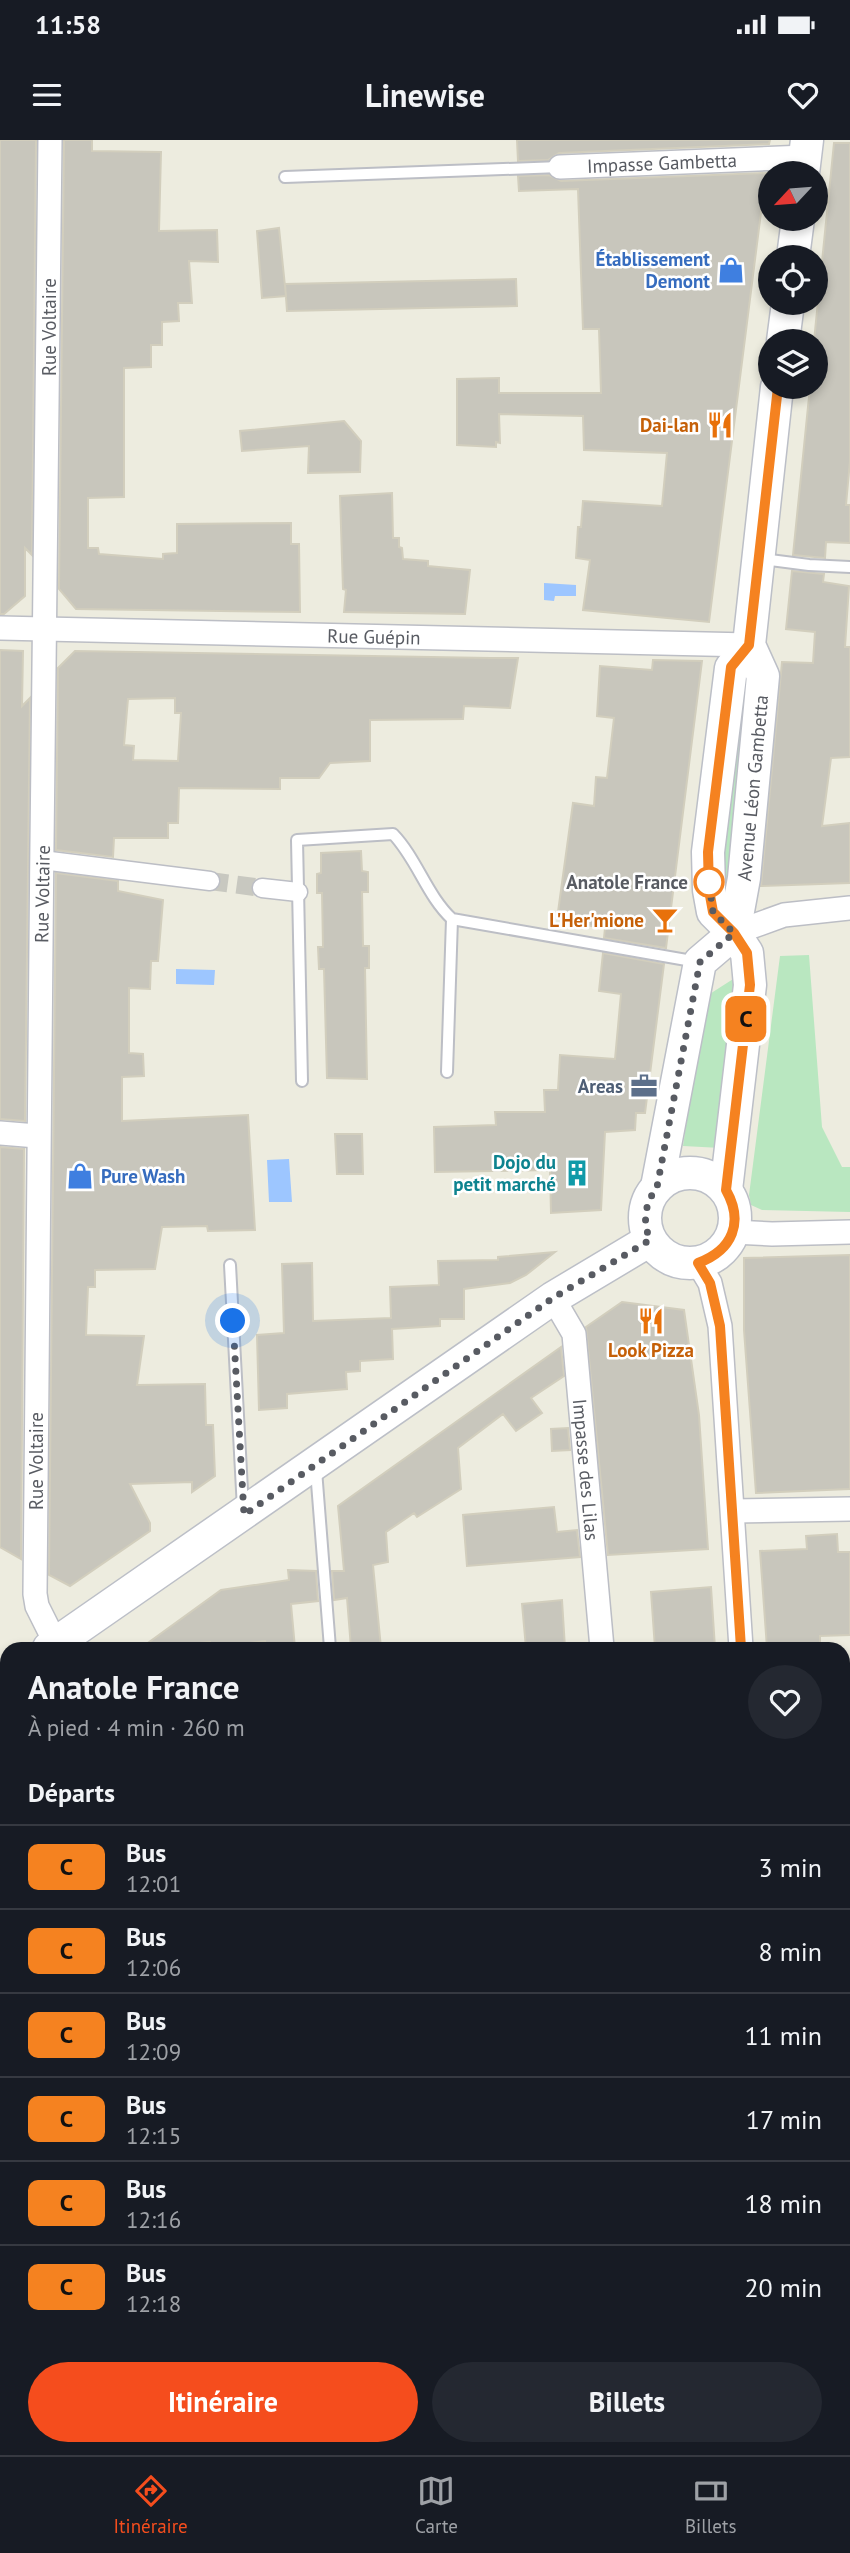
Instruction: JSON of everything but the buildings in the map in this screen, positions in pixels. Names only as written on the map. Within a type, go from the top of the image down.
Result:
[{"type":"main road","name":"Avenue Léon Gambetta","points":[[734,933],[744,878],[763,676],[749,645],[777,399]]},
{"type":"main road","points":[[657,1187],[700,962],[734,933],[747,953],[750,985],[726,1190]]},
{"type":"main road","points":[[690,1173],[714,1179],[726,1190],[735,1216],[733,1232],[725,1247],[713,1258],[698,1263],[674,1261],[660,1252],[650,1240],[645,1215],[648,1200],[657,1187],[675,1175],[690,1173]]},
{"type":"main road","points":[[61,1642],[553,1298],[650,1240]]},
{"type":"street","name":"Rue Voltaire","points":[[50,140],[46,629],[37,1136],[35,1594],[37,1606],[52,1642]]},
{"type":"street","name":"Impasse Gambetta","points":[[559,167],[805,157]]},
{"type":"street","name":"Rue Guépin","points":[[0,628],[749,645]]},
{"type":"street","points":[[42,860],[210,881]]},
{"type":"street","points":[[262,888],[298,892]]},
{"type":"street","points":[[734,933],[784,915],[850,908]]},
{"type":"street","points":[[0,1133],[37,1136]]},
{"type":"street","points":[[733,1232],[850,1232]]},
{"type":"street","points":[[698,1263],[710,1283],[720,1326],[741,1642]]},
{"type":"street","name":"Impasse des Lilas","points":[[553,1298],[574,1334],[601,1642]]},
{"type":"street","points":[[734,1511],[850,1509]]},
{"type":"lane","points":[[285,177],[559,167]]},
{"type":"lane","points":[[757,558],[850,567]]},
{"type":"lane","points":[[302,1081],[297,840],[393,834],[402,844],[442,910],[452,919],[700,962]]},
{"type":"lane","points":[[447,1072],[452,919]]},
{"type":"lane","points":[[230,1265],[244,1515]]},
{"type":"lane","points":[[316,1465],[330,1642]]},
{"type":"green space","points":[[735,684],[748,686],[735,880],[717,883]]},
{"type":"green space","points":[[809,955],[822,1127],[842,1167],[850,1167],[850,1212],[762,1210],[751,1205],[749,1195],[780,956]]},
{"type":"green space","points":[[741,974],[721,1148],[683,1146],[705,997]]},
{"type":"water","points":[[544,583],[576,585],[576,596],[555,596],[554,601],[544,600]]},
{"type":"water","points":[[176,969],[215,970],[214,985],[176,984]]},
{"type":"water","points":[[289,1159],[292,1202],[269,1202],[267,1160]]},
{"type":"tunnel","points":[[210,881],[262,888]]},
{"type":"bus line","name":"C","points":[[741,1642],[720,1326],[710,1283],[698,1263],[713,1258],[725,1247],[733,1232],[735,1216],[726,1190],[750,985],[747,953],[734,933],[713,912],[709,890],[708,852],[731,667],[749,645],[777,399]]},
{"type":"place","name":"Établissement Demont","points":[[731,270]]},
{"type":"place","name":"Dai-lan","points":[[720,425]]},
{"type":"place","name":"Anatole France","points":[[709,882]]},
{"type":"place","name":"L'Her'mione","points":[[665,920]]},
{"type":"place","name":"Areas","points":[[644,1086]]},
{"type":"place","name":"Dojo du petit marché","points":[[577,1173]]},
{"type":"place","name":"Pure Wash","points":[[80,1176]]},
{"type":"place","name":"Look Pizza","points":[[651,1321]]},
{"type":"route","points":[[233,1321],[244,1515],[553,1298],[650,1240],[646,1231],[645,1215],[648,1200],[657,1187],[700,962],[734,933],[713,912],[709,882]]}]
